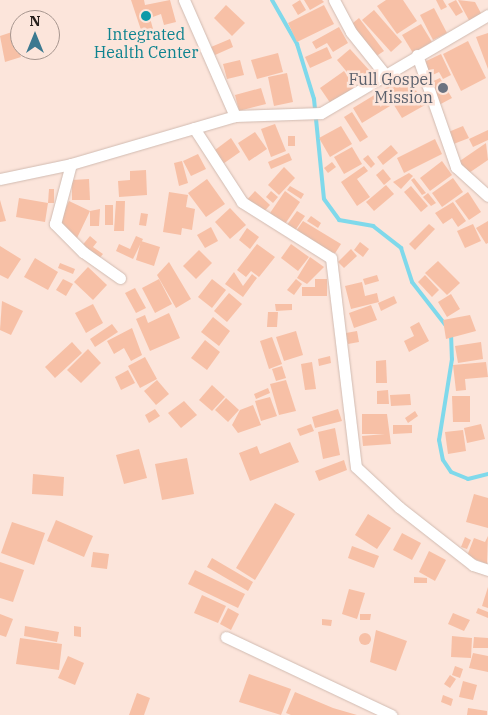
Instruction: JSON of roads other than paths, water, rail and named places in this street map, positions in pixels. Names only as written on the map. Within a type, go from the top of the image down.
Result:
[{"type":"street","points":[[184,0],[235,116]]},
{"type":"street","points":[[334,0],[351,32],[387,76]]},
{"type":"street","points":[[0,179],[71,164],[235,116],[315,114],[387,76],[417,55],[488,15]]},
{"type":"street","points":[[417,55],[456,167],[488,196]]},
{"type":"street","points":[[194,128],[242,202],[332,258],[356,467],[407,513],[474,565],[488,570]]},
{"type":"street","points":[[71,164],[54,224],[82,252],[120,278]]},
{"type":"street","points":[[226,637],[390,715]]},
{"type":"waterway","points":[[272,0],[297,44],[314,99],[324,199],[339,220],[373,226],[401,248],[412,282],[447,327]]},
{"type":"waterway","points":[[451,333],[452,359],[439,440],[443,460],[451,472],[468,479],[488,474]]},
{"type":"place","name":"Integrated Health Center","points":[[146,16]]},
{"type":"place","name":"Full Gospel Mission","points":[[443,88]]}]
